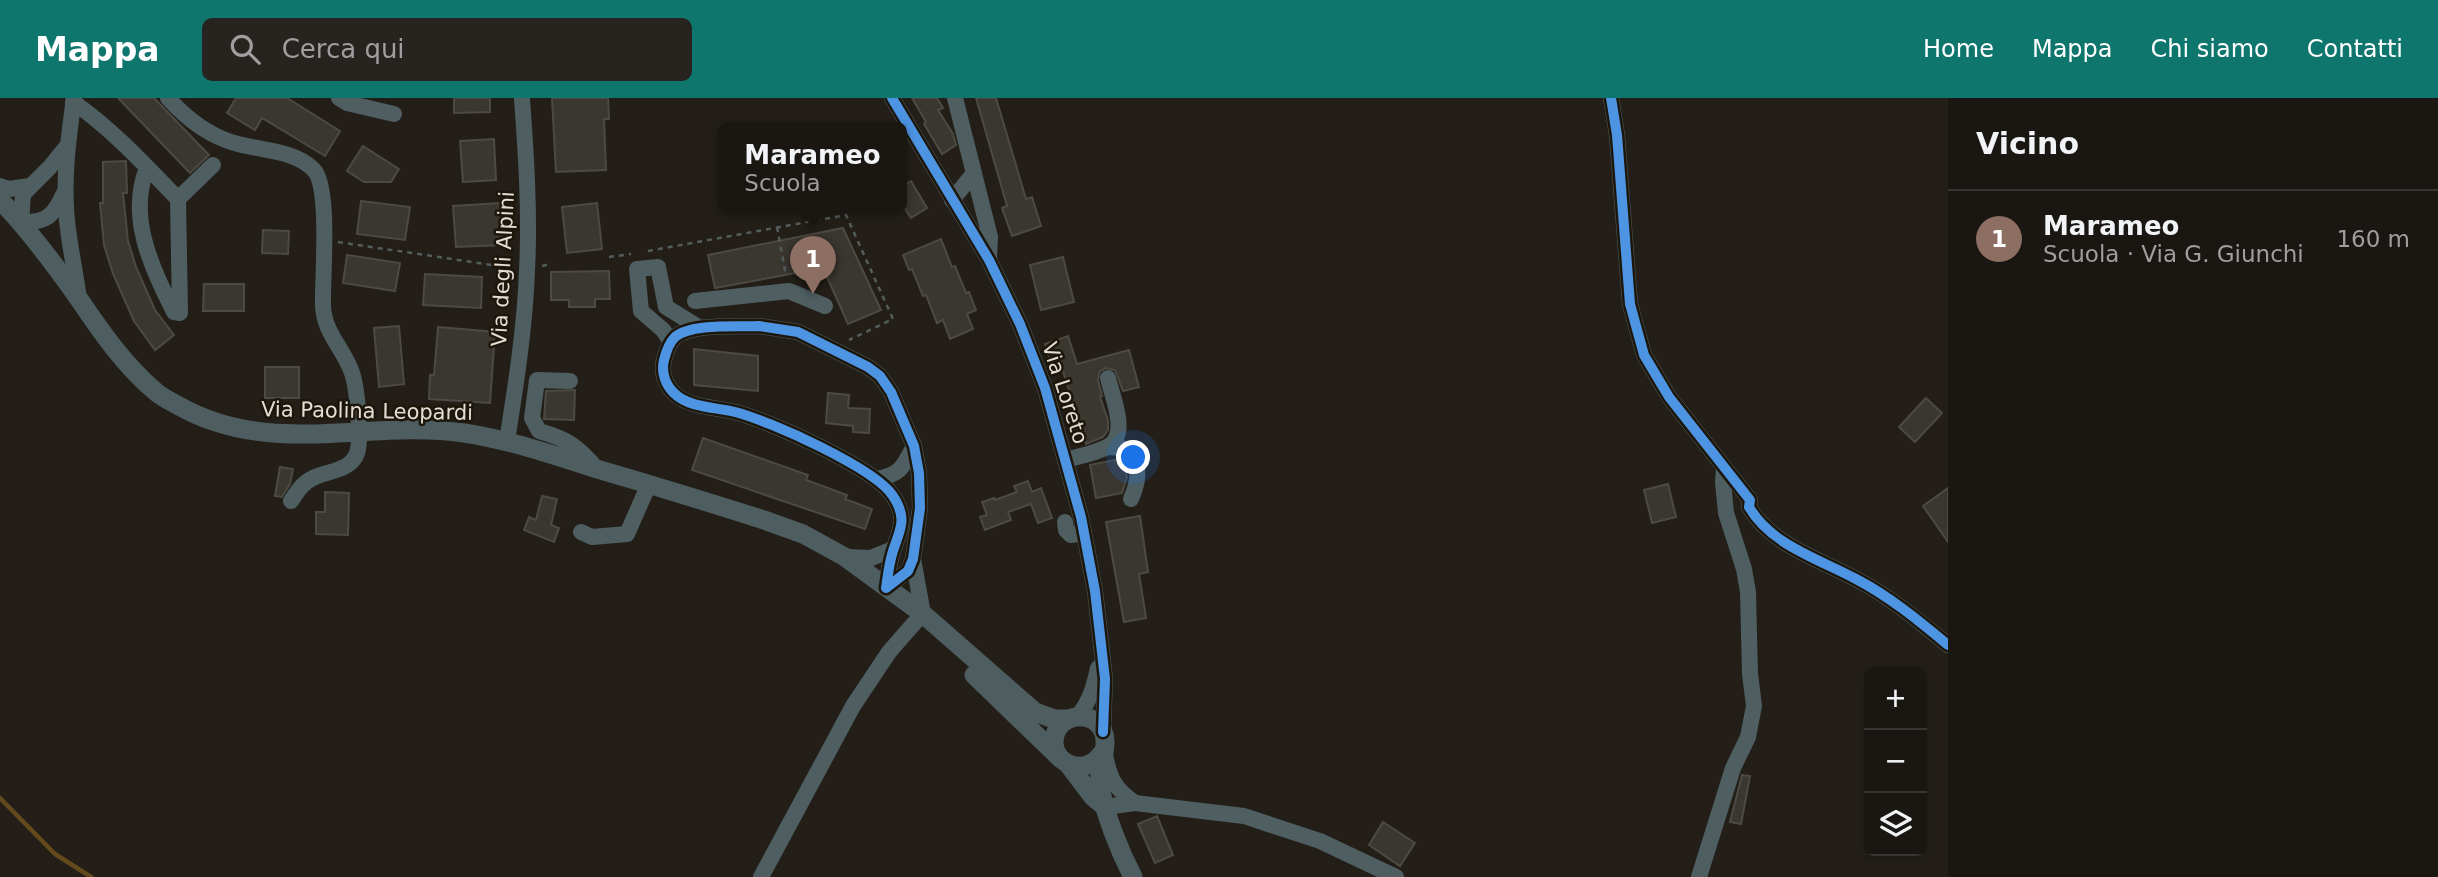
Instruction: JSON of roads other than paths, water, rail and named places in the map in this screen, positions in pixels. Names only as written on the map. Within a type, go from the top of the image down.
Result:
[{"type":"main road","name":"Via Paolina Leopardi","points":[[0,200],[79,299],[108,342],[158,394],[198,416],[239,429],[268,434],[435,431],[463,433],[507,441],[750,515],[803,534],[845,557],[1035,712],[1054,719],[1073,718]]},
{"type":"main road","name":"Via Paolina Leopardi","points":[[920,617],[1064,761],[1093,797],[1105,807]]},
{"type":"main road","points":[[1103,744],[1096,760],[1078,767],[1064,761],[1055,747],[1055,736],[1060,726],[1073,718],[1093,720],[1103,744],[1099,769],[1105,807],[1133,877]]},
{"type":"street","points":[[168,98],[202,130],[229,142],[298,158],[316,171],[321,189],[325,240],[323,307],[328,330],[352,374],[360,433],[357,453],[352,462],[312,478],[301,486],[291,501]]},
{"type":"street","points":[[339,98],[347,103],[394,114]]},
{"type":"street","name":"Via degli Alpini","points":[[507,441],[518,369],[527,270],[528,179],[522,98]]},
{"type":"street","name":"Via Loreto","points":[[892,98],[906,122]]},
{"type":"street","points":[[955,98],[990,237],[989,260]]},
{"type":"street","points":[[1611,98],[1617,135],[1630,304],[1644,355],[1669,397],[1750,500],[1749,507],[1756,519],[1771,533],[1813,559],[1857,579],[1922,622],[1948,645]]},
{"type":"street","points":[[73,100],[67,146],[66,189],[68,228],[79,299]]},
{"type":"street","points":[[73,100],[92,115],[147,168],[178,199],[180,313],[174,312],[146,251],[141,226],[140,194],[147,168]]},
{"type":"street","name":"Via Loreto","points":[[907,124],[989,260],[1020,324],[1040,375],[1066,460],[1095,591],[1105,679],[1103,744],[1111,778],[1120,792],[1135,803]]},
{"type":"street","points":[[66,189],[57,209],[51,215],[38,222],[20,222],[23,194],[67,146]]},
{"type":"street","points":[[178,199],[213,165]]},
{"type":"street","points":[[951,200],[974,173]]},
{"type":"street","points":[[0,186],[9,189],[30,186]]},
{"type":"street","points":[[671,342],[663,330],[641,312],[637,269],[658,267],[666,307],[700,328]]},
{"type":"street","points":[[695,301],[789,291],[825,306]]},
{"type":"street","points":[[761,877],[853,706],[889,652],[920,617],[913,559],[920,508],[919,473],[914,446],[891,392],[880,376],[868,368],[791,330],[759,326],[700,328],[680,334],[671,342],[662,366],[665,382],[675,395],[692,403],[736,412],[775,425],[877,479],[892,494],[901,510],[902,528],[893,549],[886,588]]},
{"type":"street","points":[[1108,378],[1119,429],[1115,440],[1108,447]]},
{"type":"street","points":[[570,381],[537,380],[532,418],[538,431],[563,438],[580,449],[597,469]]},
{"type":"street","points":[[877,479],[893,476],[903,467],[914,446]]},
{"type":"street","points":[[1066,460],[1108,447],[1122,448],[1133,453],[1138,463],[1138,482],[1131,499]]},
{"type":"street","points":[[1699,877],[1733,768],[1748,737],[1754,706],[1750,674],[1748,592],[1744,569],[1726,513],[1724,469]]},
{"type":"street","points":[[582,532],[592,537],[626,534],[649,484]]},
{"type":"street","points":[[1065,522],[1066,530],[1071,535],[1084,533]]},
{"type":"street","points":[[845,557],[871,558],[893,549]]},
{"type":"street","points":[[886,588],[908,571],[913,559]]},
{"type":"street","name":"Via Loreto","points":[[1073,718],[1087,704],[1101,656]]},
{"type":"street","points":[[1105,807],[1135,803],[1262,820],[1320,841],[1396,877]]},
{"type":"waterway","points":[[0,798],[55,854],[91,877]]},
{"type":"place","name":"Marameo","points":[[813,294]]}]
